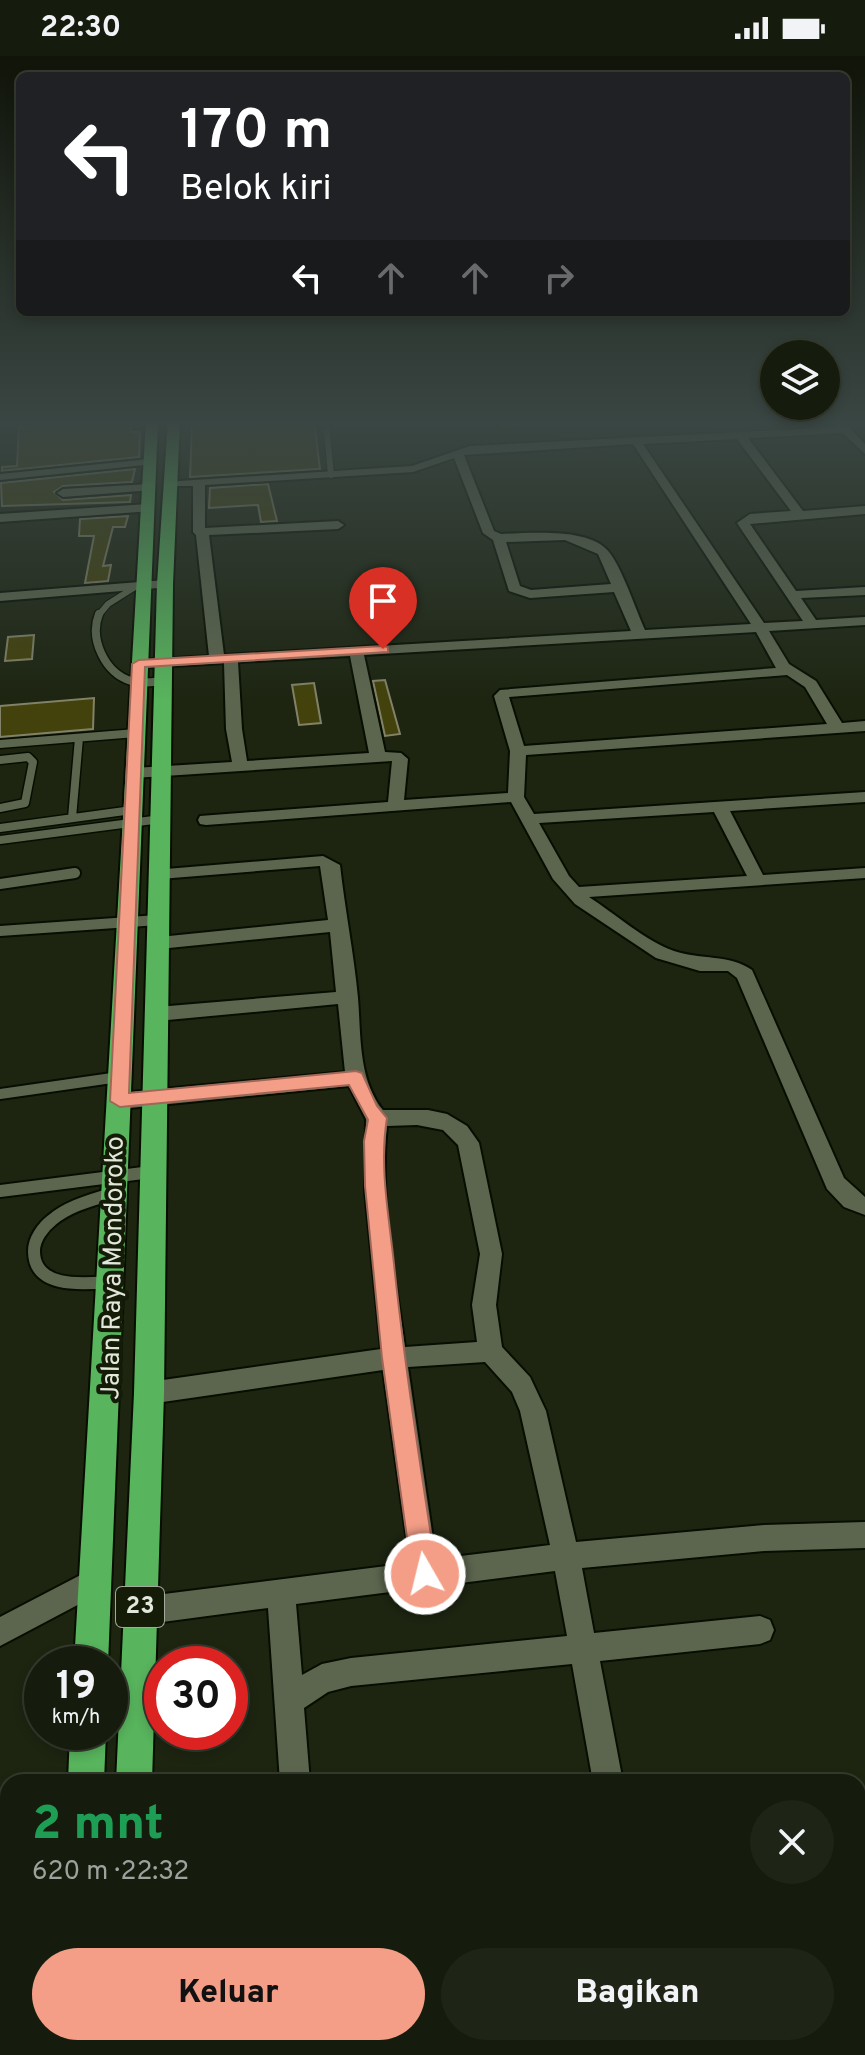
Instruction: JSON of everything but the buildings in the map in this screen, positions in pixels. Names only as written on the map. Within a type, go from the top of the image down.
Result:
[{"type":"highway","name":"Jalan Raya Mondoroko","points":[[92,1646],[131,863],[139,586],[147,513]]},
{"type":"highway","name":"Jalan Raya Mondoroko","points":[[134,1774],[149,1393],[167,513]]},
{"type":"highway","points":[[131,863],[161,868]]},
{"type":"highway","points":[[104,1437],[147,1432]]},
{"type":"highway","points":[[86,1774],[87,1750]]},
{"type":"street","points":[[0,518],[70,513]]},
{"type":"street","points":[[198,513],[197,531],[202,533],[338,525]]},
{"type":"street","points":[[481,513],[489,533],[499,538],[575,538],[606,556],[639,633]]},
{"type":"street","points":[[684,513],[783,667],[811,684],[837,728]]},
{"type":"street","points":[[812,624],[743,523],[750,518],[822,513]]},
{"type":"street","points":[[202,533],[240,765]]},
{"type":"street","points":[[499,538],[514,588],[519,591],[530,594],[621,587]]},
{"type":"street","points":[[0,597],[165,584]]},
{"type":"street","points":[[792,595],[865,591]]},
{"type":"street","points":[[138,673],[163,672],[224,659],[865,621]]},
{"type":"street","points":[[356,651],[378,757]]},
{"type":"street","points":[[789,671],[505,693],[501,696],[518,751],[516,797],[562,879],[595,912],[663,954],[700,965],[732,965],[745,974],[835,1183],[852,1201],[865,1206]]},
{"type":"street","points":[[518,751],[865,726]]},
{"type":"street","points":[[134,773],[395,756],[400,759],[405,803]]},
{"type":"street","points":[[206,820],[516,797]]},
{"type":"street","points":[[529,819],[863,801]]},
{"type":"street","points":[[721,809],[758,881]]},
{"type":"street","points":[[161,868],[323,861],[331,865],[349,997],[356,1078],[377,1118],[375,1186],[393,1358],[425,1574]]},
{"type":"street","points":[[575,893],[865,873]]},
{"type":"street","points":[[159,943],[340,925]]},
{"type":"street","points":[[157,1014],[349,997]]},
{"type":"street","points":[[120,1089],[156,1097],[356,1078]]},
{"type":"street","points":[[377,1118],[442,1118],[460,1130],[468,1143],[491,1254],[484,1305],[490,1351],[521,1385],[533,1411],[566,1556],[607,1774]]},
{"type":"street","points":[[149,1393],[393,1358],[490,1351]]},
{"type":"street","points":[[140,1611],[566,1556],[764,1538],[865,1535]]},
{"type":"street","points":[[0,1632],[94,1581]]},
{"type":"street","points":[[281,1591],[294,1774]]},
{"type":"street","points":[[289,1701],[322,1679],[351,1672],[760,1630]]},
{"type":"lane","points":[[138,673],[125,679],[108,666],[98,645],[97,619],[103,609],[139,586]]},
{"type":"lane","points":[[0,744],[136,733]]},
{"type":"lane","points":[[72,818],[79,738]]},
{"type":"lane","points":[[0,760],[28,757],[33,762],[25,803],[0,808]]},
{"type":"lane","points":[[0,840],[132,816]]},
{"type":"lane","points":[[0,828],[72,818],[132,816],[161,819]]},
{"type":"lane","points":[[0,884],[75,873]]},
{"type":"lane","points":[[0,931],[160,920]]},
{"type":"lane","points":[[0,1094],[120,1089]]},
{"type":"lane","points":[[111,1281],[81,1285],[44,1275],[33,1256],[35,1242],[45,1225],[69,1208],[116,1184],[153,1172]]},
{"type":"lane","points":[[0,1191],[116,1184]]},
{"type":"route","points":[[383,649],[139,664],[120,1101],[356,1078],[377,1118],[375,1186],[393,1358],[425,1574]]}]
